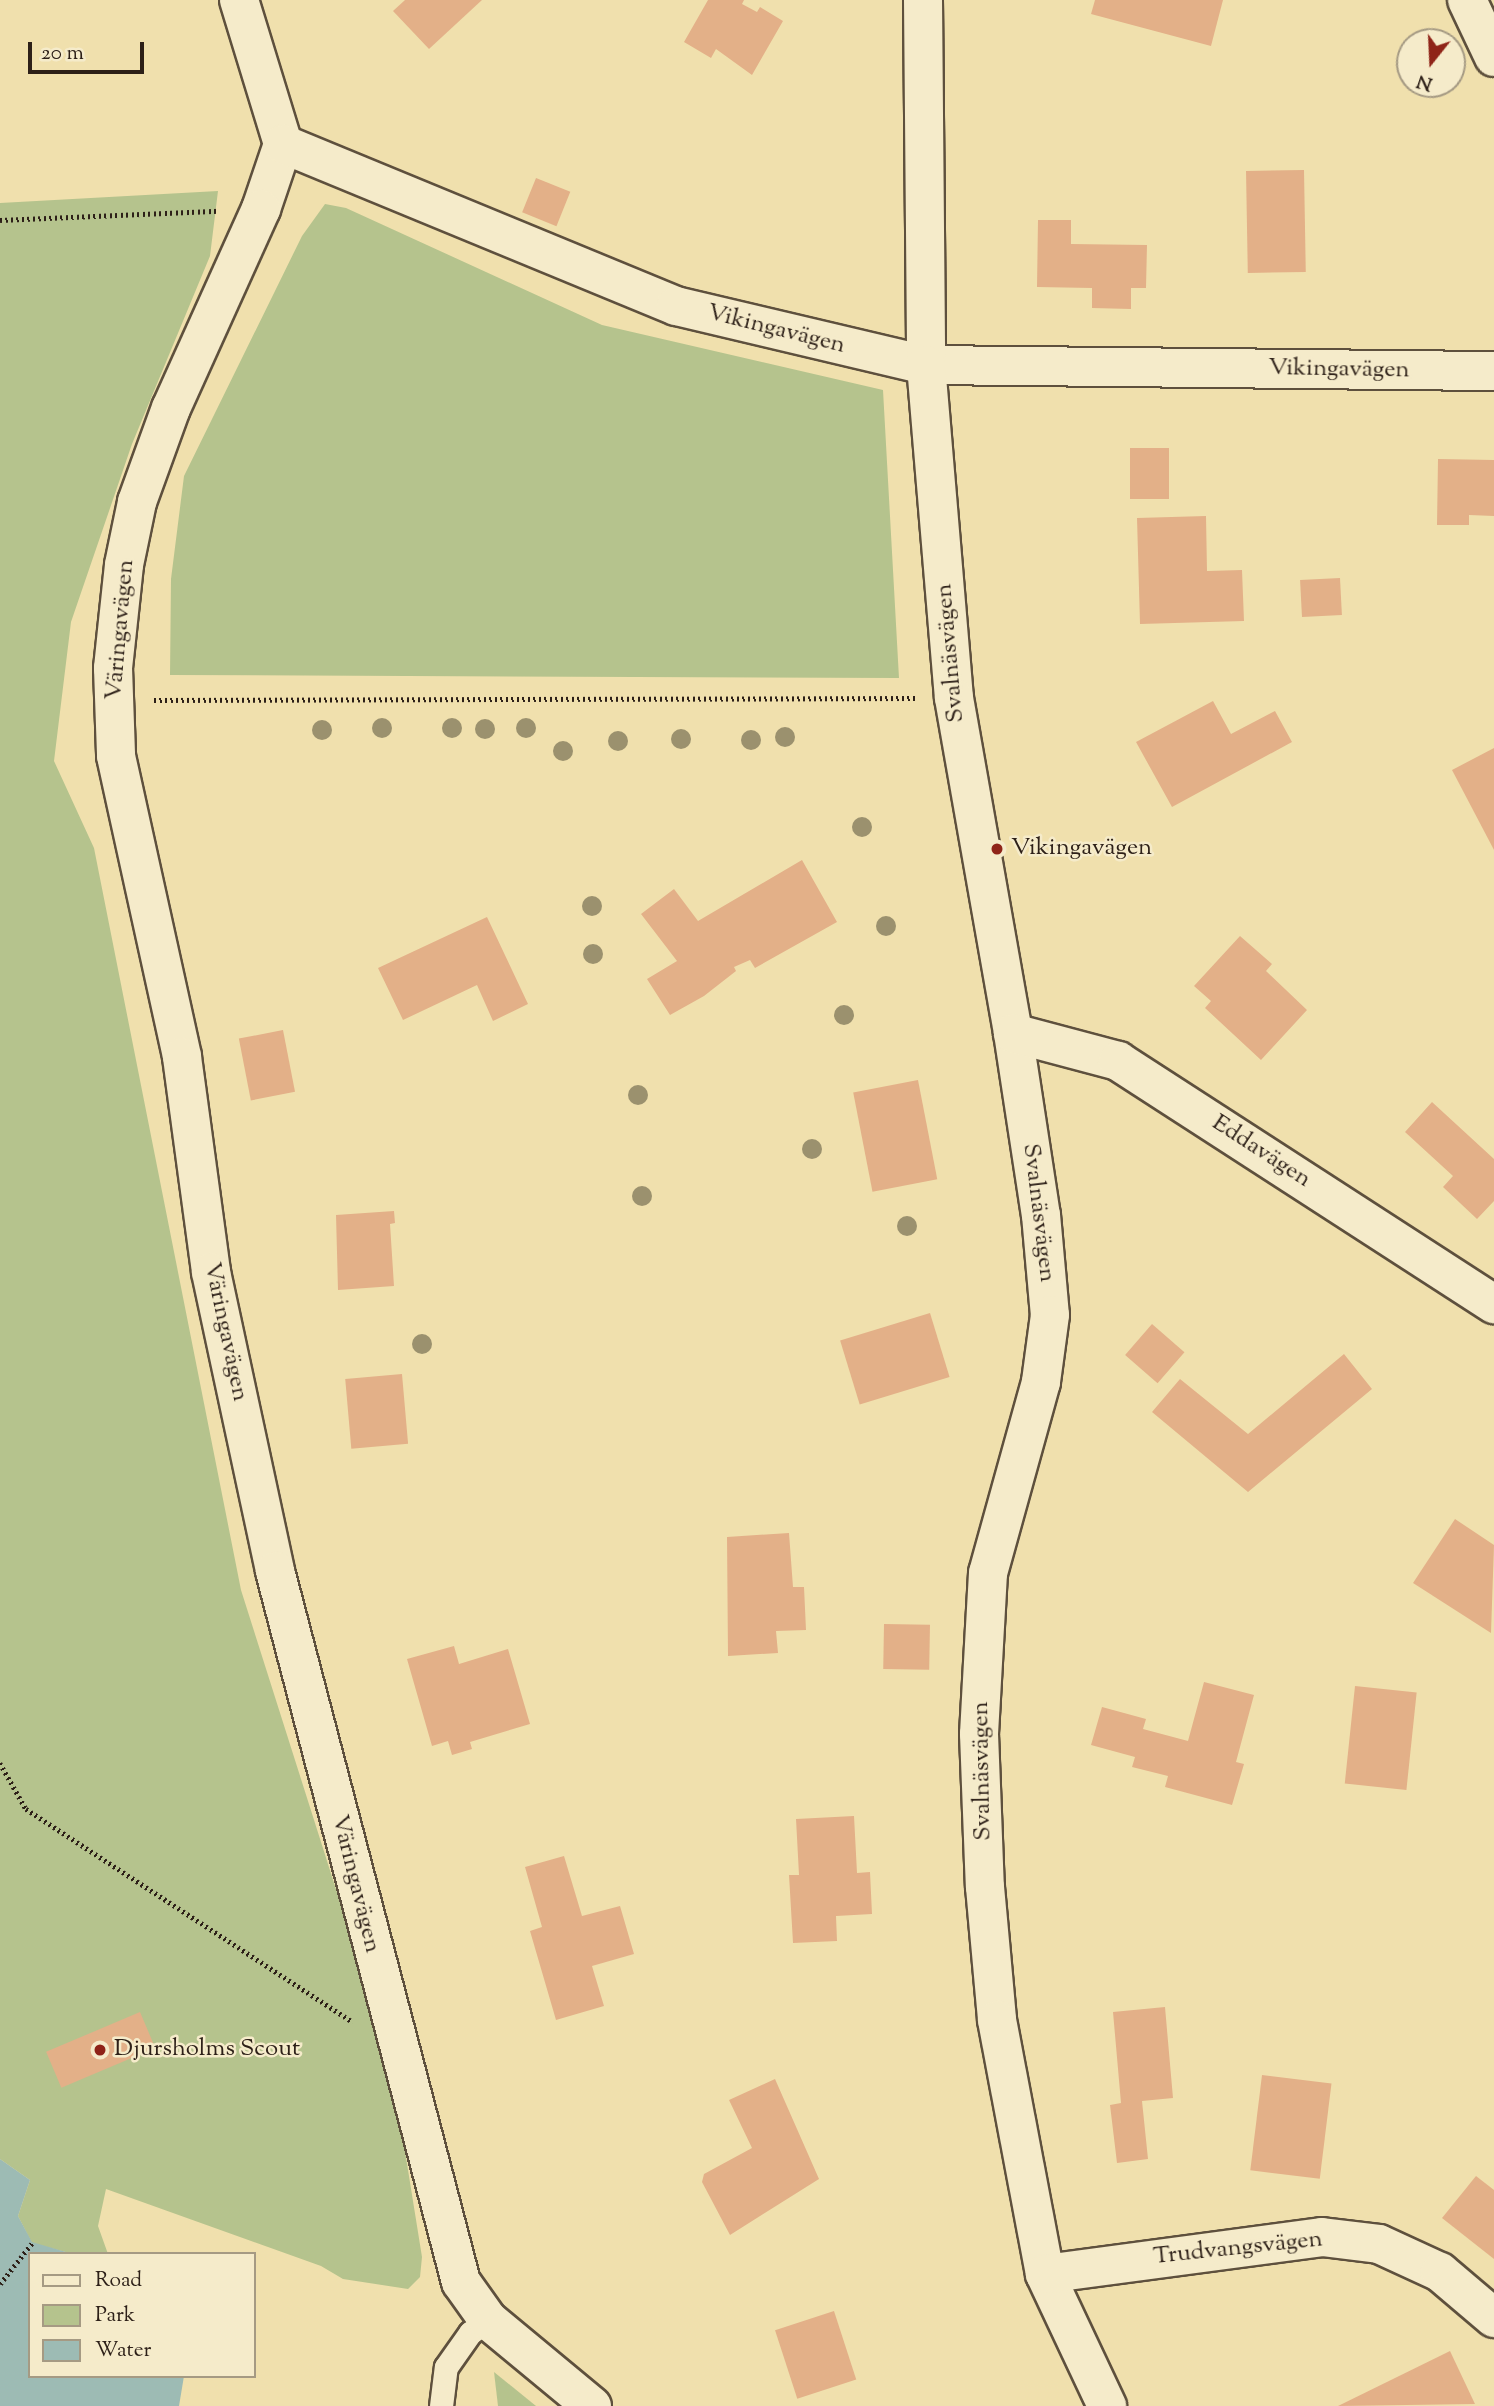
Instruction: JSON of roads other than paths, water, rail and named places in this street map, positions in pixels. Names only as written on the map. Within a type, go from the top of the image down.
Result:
[{"type":"street","points":[[239,0],[283,144]]},
{"type":"street","name":"Svalnäsvägen","points":[[923,0],[926,365],[954,698],[1013,1033],[1041,1215],[1050,1315],[1041,1381],[988,1573],[979,1734],[997,2020],[1045,2274],[1107,2406]]},
{"type":"street","points":[[1467,0],[1494,57]]},
{"type":"street","name":"Väringavägen","points":[[283,144],[261,209],[172,408],[137,502],[124,565],[114,700],[116,756],[182,1057],[211,1272],[275,1572],[397,2051],[461,2282],[488,2320],[592,2406]]},
{"type":"street","name":"Vikingavägen","points":[[283,144],[676,306],[926,365],[1494,371]]},
{"type":"street","name":"Eddavägen","points":[[1013,1033],[1118,1061],[1494,1304]]},
{"type":"street","name":"Trudvangsvägen","points":[[1045,2274],[1322,2237],[1379,2244],[1440,2272],[1494,2318]]},
{"type":"lane","points":[[441,2406],[446,2367],[470,2333],[488,2320]]},
{"type":"water","points":[[0,2159],[30,2180],[18,2216],[32,2242],[66,2252],[28,2252],[28,2378],[184,2378],[179,2406],[0,2406]]},
{"type":"place","name":"Vikingavägen","points":[[997,849]]},
{"type":"place","name":"Djursholms Scout","points":[[100,2050]]}]
